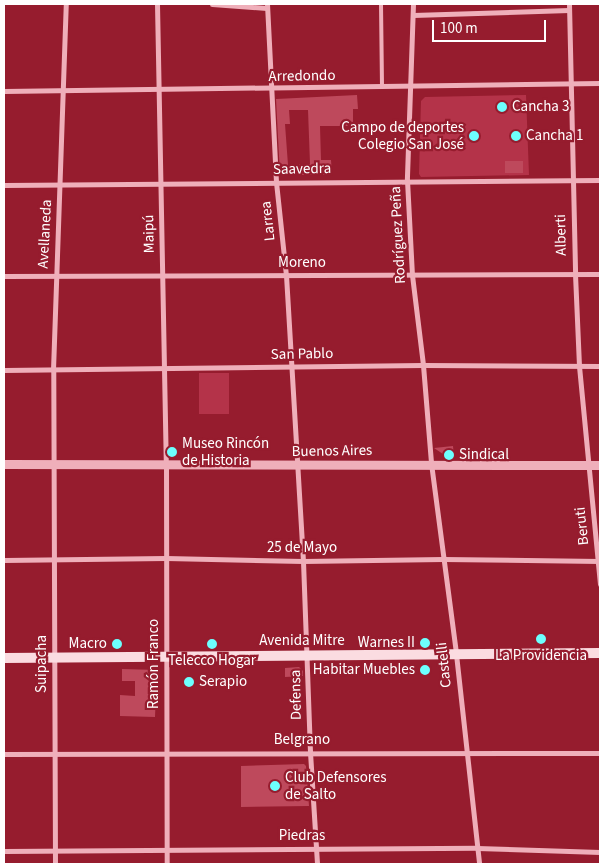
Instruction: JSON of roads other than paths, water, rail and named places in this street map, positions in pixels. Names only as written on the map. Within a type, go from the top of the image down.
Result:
[{"type":"main road","name":"Avenida Mitre","points":[[4,658],[308,657],[600,653]]},
{"type":"street","name":"Avellaneda","points":[[53,464],[53,370],[66,4]]},
{"type":"street","name":"Maipú","points":[[157,4],[166,463]]},
{"type":"street","points":[[212,4],[267,6]]},
{"type":"street","name":"Rodríguez Peña","points":[[413,4],[407,180],[412,275],[424,365],[431,463]]},
{"type":"street","name":"Alberti","points":[[568,4],[579,366],[589,466]]},
{"type":"street","name":"Larrea","points":[[267,6],[276,182],[286,275],[298,466]]},
{"type":"street","points":[[413,15],[569,10]]},
{"type":"street","name":"Arredondo","points":[[4,91],[600,84]]},
{"type":"street","name":"Saavedra","points":[[4,184],[60,186],[160,182],[600,180]]},
{"type":"street","name":"Moreno","points":[[4,276],[600,274]]},
{"type":"street","name":"San Pablo","points":[[4,370],[424,365],[600,366]]},
{"type":"street","name":"Buenos Aires","points":[[4,464],[166,463],[298,466],[431,463],[600,465]]},
{"type":"street","name":"Ramón Franco","points":[[166,463],[166,864]]},
{"type":"street","name":"Castelli","points":[[431,463],[456,654],[479,864]]},
{"type":"street","name":"Suipacha","points":[[53,464],[55,864]]},
{"type":"street","name":"Defensa","points":[[298,466],[304,561],[310,752],[317,864]]},
{"type":"street","name":"Beruti","points":[[589,466],[600,584]]},
{"type":"street","name":"25 de Mayo","points":[[4,560],[166,558],[304,561],[443,559],[599,561]]},
{"type":"street","name":"Belgrano","points":[[4,754],[166,752],[600,753]]},
{"type":"street","name":"Piedras","points":[[4,851],[477,848],[600,852]]},
{"type":"lane","points":[[381,4],[382,87]]},
{"type":"place","name":"Cancha 3","points":[[502,107]]},
{"type":"place","name":"Campo de deportes Colegio San José","points":[[474,136]]},
{"type":"place","name":"Cancha 1","points":[[516,136]]},
{"type":"place","name":"Museo Rincón de Historia","points":[[172,452]]},
{"type":"place","name":"Sindical","points":[[449,455]]},
{"type":"place","name":"La Providencia","points":[[541,639]]},
{"type":"place","name":"Warnes II","points":[[425,643]]},
{"type":"place","name":"Macro","points":[[117,644]]},
{"type":"place","name":"Telecco Hogar","points":[[212,644]]},
{"type":"place","name":"Habitar Muebles","points":[[425,670]]},
{"type":"place","name":"Serapio","points":[[189,682]]},
{"type":"place","name":"Club Defensores de Salto","points":[[275,786]]}]
